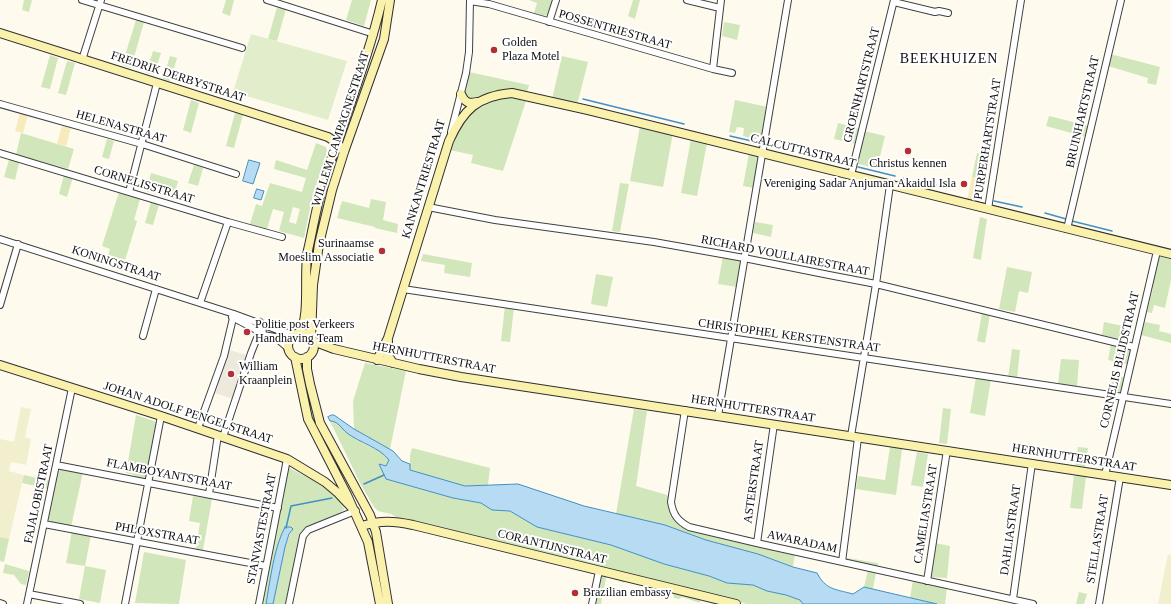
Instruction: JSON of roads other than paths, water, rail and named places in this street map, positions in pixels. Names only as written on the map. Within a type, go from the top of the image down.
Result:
[{"type":"street","points":[[82,0],[100,3],[242,48]]},
{"type":"street","points":[[266,0],[374,34]]},
{"type":"street","name":"WILLEM CAMPAGNESTRAAT","points":[[297,333],[303,324],[305,315],[307,254],[322,189],[374,34],[382,0]]},
{"type":"street","name":"WILLEM CAMPAGNESTRAAT","points":[[312,340],[313,285],[319,244],[332,190],[344,152],[384,39],[390,0]]},
{"type":"street","name":"POSSENTRIESTRAAT","points":[[470,0],[489,4],[713,69],[732,73]]},
{"type":"street","name":"KANKANTRIESTRAAT","points":[[377,360],[388,338],[449,141],[461,94],[469,52],[470,0]]},
{"type":"street","points":[[549,22],[556,0]]},
{"type":"street","points":[[687,0],[720,8]]},
{"type":"street","points":[[713,69],[721,0]]},
{"type":"street","points":[[718,416],[761,153],[788,0]]},
{"type":"street","name":"PURPERHARTSTRAAT","points":[[988,210],[1021,0]]},
{"type":"street","name":"BRUINHARTSTRAAT","points":[[1067,229],[1121,0]]},
{"type":"street","points":[[894,1],[935,12],[939,10],[948,13]]},
{"type":"street","name":"GROENHARTSTRAAT","points":[[851,175],[894,1]]},
{"type":"street","points":[[82,60],[100,3]]},
{"type":"street","name":"FREDRIK DERBYSTRAAT","points":[[0,34],[328,138],[337,143],[344,152]]},
{"type":"street","points":[[129,192],[157,83]]},
{"type":"street","name":"CALCUTTASTRAAT","points":[[449,141],[456,125],[465,114],[480,102],[501,94],[512,93],[1171,254]]},
{"type":"street","points":[[461,94],[464,101],[468,103],[480,102]]},
{"type":"street","name":"HELENASTRAAT","points":[[0,104],[142,144],[236,174]]},
{"type":"street","name":"CORNELISSTRAAT","points":[[0,153],[282,237]]},
{"type":"street","points":[[842,562],[854,437],[864,358],[890,185]]},
{"type":"street","name":"RICHARD VOULLAIRESTRAAT","points":[[428,206],[495,220],[619,236],[744,258],[876,284],[1134,347]]},
{"type":"street","points":[[200,303],[228,222]]},
{"type":"street","name":"KONINGSTRAAT","points":[[0,239],[225,311],[262,335],[275,337],[288,348]]},
{"type":"street","points":[[0,305],[18,244]]},
{"type":"street","name":"CORNELIS BLIJDSTRAAT","points":[[1105,474],[1157,250]]},
{"type":"street","points":[[143,336],[156,289]]},
{"type":"street","name":"CHRISTOPHEL KERSTENSTRAAT","points":[[403,289],[1171,404]]},
{"type":"street","points":[[198,428],[224,356],[234,316]]},
{"type":"street","name":"KONINGSTRAAT","points":[[234,316],[260,322],[283,332],[297,333]]},
{"type":"street","points":[[209,494],[221,436],[257,338],[262,335],[262,325],[260,322]]},
{"type":"street","points":[[310,354],[301,359],[290,354],[288,348],[289,341],[297,333],[305,333],[312,340],[310,354],[307,369],[320,423],[370,515],[376,532],[388,604]]},
{"type":"street","points":[[388,338],[388,354],[393,363]]},
{"type":"street","name":"HERNHUTTERSTRAAT","points":[[312,340],[334,349],[377,360],[462,377],[1171,485]]},
{"type":"street","name":"HERNHUTTERSTRAAT","points":[[310,354],[323,350],[334,349]]},
{"type":"street","points":[[307,369],[314,356],[323,350]]},
{"type":"street","points":[[295,357],[308,419],[355,511],[368,542],[380,604]]},
{"type":"street","name":"JOHAN ADOLF PENGELSTRAAT","points":[[0,365],[198,428],[288,459],[325,482],[355,511]]},
{"type":"street","name":"FAJALOBISTRAAT","points":[[27,604],[72,388]]},
{"type":"street","name":"AWARADAM","points":[[685,410],[671,502],[675,517],[689,527],[1033,604]]},
{"type":"street","points":[[125,604],[161,416]]},
{"type":"street","name":"ASTERSTRAAT","points":[[757,543],[774,424]]},
{"type":"street","name":"CAMELIASTRAAT","points":[[927,581],[947,450]]},
{"type":"street","name":"STANVASTESTRAAT","points":[[259,604],[288,459]]},
{"type":"street","name":"DAHLIASTRAAT","points":[[1012,599],[1032,463]]},
{"type":"street","name":"FLAMBOYANTSTRAAT","points":[[56,465],[278,508]]},
{"type":"street","name":"STELLASTRAAT","points":[[1099,604],[1120,477]]},
{"type":"street","points":[[289,604],[303,536],[308,530],[355,511]]},
{"type":"street","points":[[370,515],[387,521],[376,532]]},
{"type":"street","name":"CORANTIJNSTRAAT","points":[[362,526],[387,521],[413,525],[736,604]]},
{"type":"street","name":"PHLOXSTRAAT","points":[[44,524],[266,566]]},
{"type":"street","points":[[592,604],[599,570]]},
{"type":"street","points":[[29,594],[80,604]]},
{"type":"water","points":[[249,160],[260,163],[253,184],[243,181]]},
{"type":"water","points":[[257,189],[264,191],[261,200],[254,198]]},
{"type":"water","points":[[332,415],[393,451],[402,461],[410,464],[410,470],[465,486],[518,484],[584,506],[665,525],[706,540],[758,554],[793,567],[817,573],[824,583],[836,590],[853,594],[864,587],[937,604],[803,604],[800,600],[767,591],[753,585],[727,583],[709,576],[664,564],[611,545],[537,527],[510,511],[492,510],[481,503],[453,498],[386,479],[379,464],[386,466],[389,460],[375,448],[347,433],[335,422],[330,421],[328,417]]},
{"type":"water","points":[[285,527],[291,527],[293,529],[289,534],[285,547],[273,604],[266,604],[275,554]]},
{"type":"waterway","points":[[583,99],[684,124]]},
{"type":"waterway","points":[[730,136],[756,142]]},
{"type":"waterway","points":[[858,167],[895,176]]},
{"type":"waterway","points":[[902,178],[926,183]]},
{"type":"waterway","points":[[931,184],[936,185]]},
{"type":"waterway","points":[[994,201],[1022,207]]},
{"type":"waterway","points":[[1045,213],[1066,219]]},
{"type":"waterway","points":[[1072,221],[1112,231]]},
{"type":"waterway","points":[[364,484],[384,475]]},
{"type":"waterway","points":[[286,528],[291,506],[332,498]]},
{"type":"place","name":"Golden Plaza Motel","points":[[494,50]]},
{"type":"place","name":"Christus kennen","points":[[908,151]]},
{"type":"place","name":"Vereniging Sadar Anjuman Akaidul Isla","points":[[964,184]]},
{"type":"place","name":"Surinaamse Moeslim Associatie","points":[[382,251]]},
{"type":"place","name":"Politie post Verkeers Handhaving Team","points":[[247,332]]},
{"type":"place","name":"William Kraanplein","points":[[231,374]]},
{"type":"place","name":"Brazilian embassy","points":[[575,593]]},
{"type":"district","name":"BEEKHUIZEN","points":[[949,59]]}]
